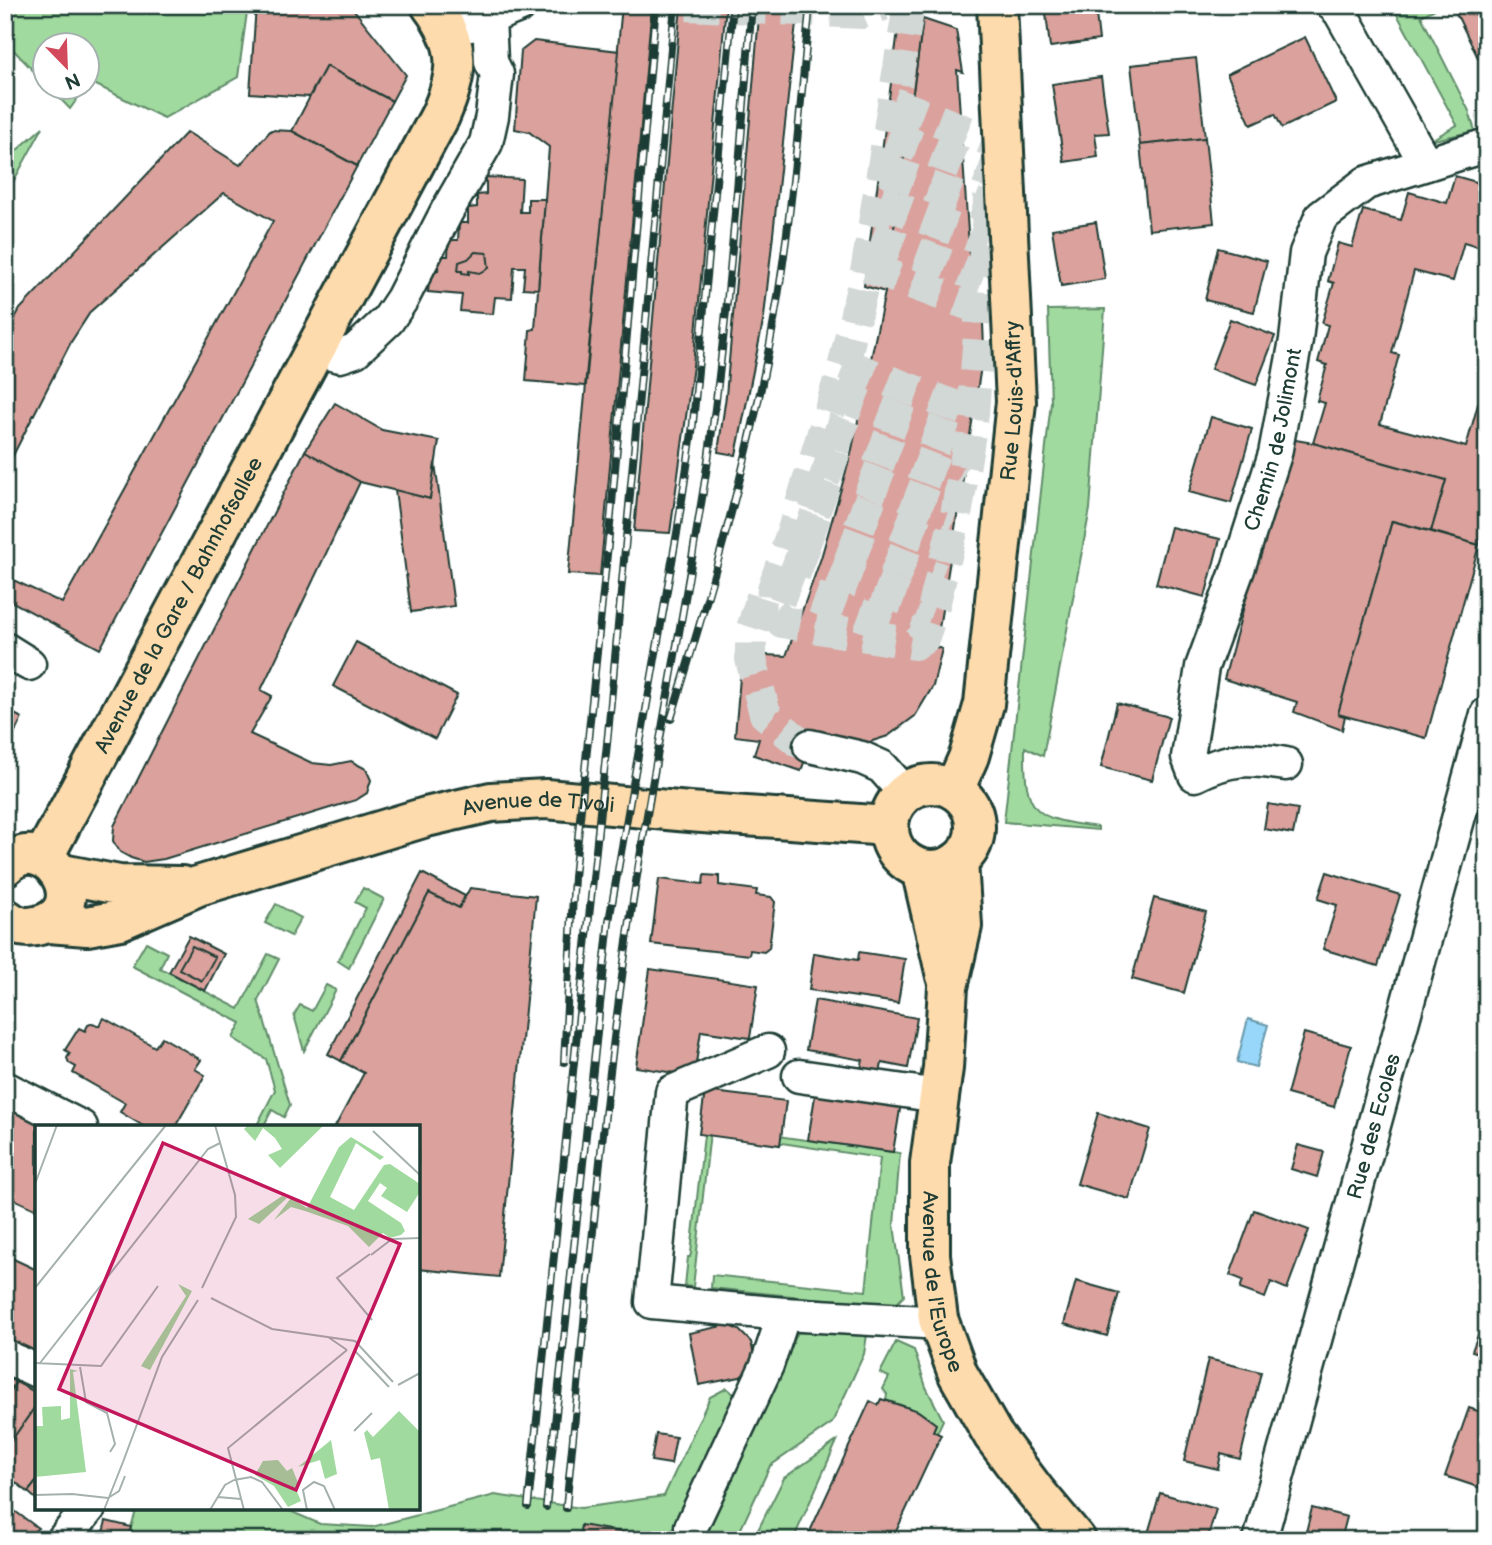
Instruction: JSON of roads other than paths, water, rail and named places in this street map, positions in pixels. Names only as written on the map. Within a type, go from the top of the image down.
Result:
[{"type":"main road","name":"Rue Louis-d'Affry","points":[[954,790],[974,742],[984,704],[1016,402],[997,5]]},
{"type":"main road","name":"Avenue de la Gare / Bahnhofsallee","points":[[52,866],[314,350],[445,104],[455,69],[455,57],[441,21]]},
{"type":"main road","points":[[933,784],[954,790],[969,805],[975,825],[971,845],[958,861],[944,869],[921,869],[907,863],[890,840],[897,809],[918,786],[933,784]]},
{"type":"main road","name":"Avenue de Tivoli","points":[[7,924],[22,927],[49,923],[87,926],[120,920],[198,886],[426,817],[491,802],[547,799],[690,812],[897,809]]},
{"type":"main road","name":"Avenue de Tivoli","points":[[5,866],[22,857],[136,887],[198,886]]},
{"type":"main road","name":"Avenue de l'Europe","points":[[958,861],[962,926],[948,987],[939,1096],[930,1163],[930,1255],[938,1320],[958,1374],[993,1434],[1076,1540]]},
{"type":"main road","points":[[49,923],[58,915],[65,899],[65,881],[52,866]]},
{"type":"main road","name":"Avenue de l'Europe","points":[[921,869],[948,987]]},
{"type":"street","points":[[441,21],[489,17],[521,5]]},
{"type":"street","points":[[1333,5],[1340,12],[1426,164]]},
{"type":"street","points":[[314,350],[340,356],[355,351],[388,320],[402,299],[486,142],[497,74],[491,62],[489,17]]},
{"type":"street","points":[[441,21],[457,44],[491,62]]},
{"type":"street","name":"Chemin de Jolimont","points":[[1286,764],[1254,759],[1217,763],[1195,775],[1188,758],[1202,667],[1238,569],[1275,454],[1296,340],[1306,253],[1321,218],[1366,183],[1487,145]]},
{"type":"street","name":"Rue des Ecoles","points":[[1260,1540],[1487,714]]},
{"type":"street","points":[[810,746],[862,758],[882,767],[897,809]]},
{"type":"street","points":[[768,1051],[672,1092],[652,1301],[784,1314],[924,1322],[938,1320]]},
{"type":"street","points":[[799,1076],[939,1096]]},
{"type":"street","points":[[5,1088],[77,1125]]},
{"type":"street","points":[[691,1527],[767,1365],[784,1314]]},
{"type":"street","points":[[5,1356],[35,1370]]},
{"type":"street","points":[[63,1540],[87,1510]]},
{"type":"water","points":[[1248,1019],[1268,1025],[1256,1067],[1237,1062]]},
{"type":"tunnel","points":[[687,5],[862,13],[883,5]]},
{"type":"tunnel","points":[[909,5],[867,267],[844,364],[773,589],[771,610],[782,622],[915,644],[923,639],[933,610],[956,515],[973,413],[991,174]]},
{"type":"tunnel","points":[[893,103],[994,142]]},
{"type":"tunnel","points":[[888,135],[991,173]]},
{"type":"tunnel","points":[[884,169],[989,209]]},
{"type":"tunnel","points":[[879,201],[985,241]]},
{"type":"tunnel","points":[[872,237],[983,278]]},
{"type":"tunnel","points":[[867,267],[981,309]]},
{"type":"tunnel","points":[[844,364],[973,413]]},
{"type":"tunnel","points":[[835,394],[968,446]]},
{"type":"tunnel","points":[[824,428],[962,481]]},
{"type":"tunnel","points":[[815,459],[956,515]]},
{"type":"tunnel","points":[[805,491],[949,545]]},
{"type":"tunnel","points":[[795,524],[941,579]]},
{"type":"tunnel","points":[[785,554],[933,610]]},
{"type":"tunnel","points":[[810,746],[799,742],[765,714],[751,659],[751,632],[765,587],[775,582],[893,627]]},
{"type":"railway","points":[[564,1062],[574,877],[611,515],[656,5]]},
{"type":"railway","points":[[528,1506],[608,734],[675,5]]},
{"type":"railway","points":[[546,1507],[609,921],[692,433],[733,5]]},
{"type":"railway","points":[[566,1508],[600,1162],[625,955],[716,403],[752,5]]},
{"type":"railway","points":[[671,719],[738,486],[770,343],[789,217],[810,5]]}]
